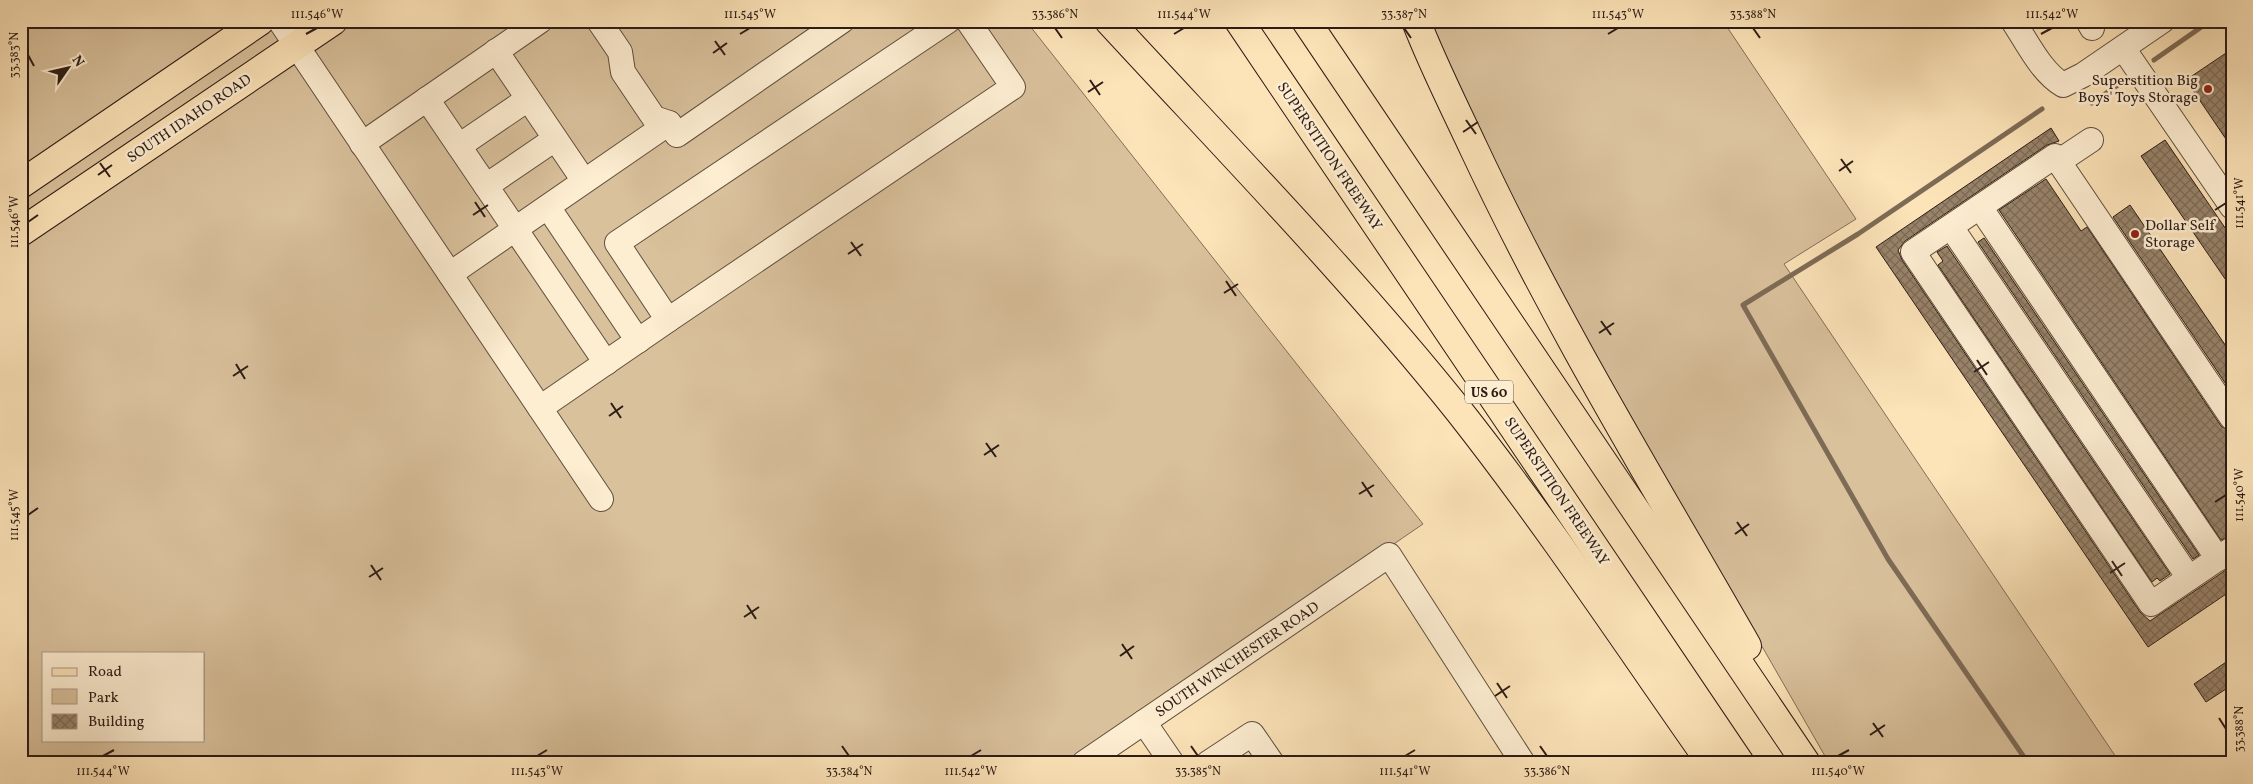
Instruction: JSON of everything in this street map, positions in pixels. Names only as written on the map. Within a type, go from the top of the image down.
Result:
[{"type":"main road","points":[[21,184],[260,21]]},
{"type":"main road","name":"SOUTH IDAHO ROAD","points":[[21,232],[333,21]]},
{"type":"main road","points":[[1109,21],[1372,306],[1460,413],[1543,524],[1711,763]]},
{"type":"main road","name":"SUPERSTITION FREEWAY","points":[[1239,21],[1740,763]]},
{"type":"main road","points":[[1306,21],[1806,763]]},
{"type":"main road","points":[[1416,21],[1431,58],[1500,205],[1581,358],[1758,664],[1812,763]]},
{"type":"street","points":[[280,21],[601,499]]},
{"type":"street","points":[[362,144],[540,21]]},
{"type":"street","points":[[599,21],[620,52],[623,72],[654,118],[669,123],[677,135],[842,21]]},
{"type":"street","points":[[668,320],[617,244],[948,21]]},
{"type":"street","points":[[540,408],[1013,87],[968,21]]},
{"type":"street","points":[[2012,21],[2049,74],[2063,85],[2083,75],[2162,21]]},
{"type":"street","points":[[2123,48],[2232,207]]},
{"type":"street","points":[[496,51],[584,182]]},
{"type":"street","points":[[427,99],[606,363]]},
{"type":"street","points":[[459,146],[528,99]]},
{"type":"street","points":[[450,274],[669,123]]},
{"type":"street","points":[[486,186],[555,139]]},
{"type":"street","points":[[2058,162],[2091,140]]},
{"type":"street","points":[[1980,207],[2225,554],[2152,604],[1913,252],[2055,156],[2232,418]]},
{"type":"street","points":[[548,207],[638,341]]},
{"type":"street","points":[[1951,226],[2189,578]]},
{"type":"street","name":"SOUTH WINCHESTER ROAD","points":[[1084,763],[1390,555],[1524,763]]},
{"type":"street","points":[[1144,722],[1172,763]]},
{"type":"street","points":[[1208,763],[1252,734],[1272,763]]},
{"type":"green space","points":[[21,21],[1026,21],[1423,524],[1074,763],[21,763]]},
{"type":"green space","points":[[1428,21],[1723,21],[1856,219],[1784,264],[2120,763],[1829,763],[1541,262]]},
{"type":"building","points":[[2232,49],[2232,148],[2186,80]]},
{"type":"building","points":[[2051,128],[2059,141],[2047,145],[1905,241],[1898,250],[1902,260],[2140,612],[2150,621],[2232,566],[2232,590],[2148,647],[1876,247]]},
{"type":"building","points":[[2165,140],[2232,238],[2232,289],[2141,156]]},
{"type":"building","points":[[2046,179],[2081,231],[2087,227],[2221,426],[2232,432],[2232,535],[2221,540],[1999,210]]},
{"type":"building","points":[[2130,205],[2232,355],[2232,393],[2113,217]]},
{"type":"building","points":[[1984,238],[2199,555],[2193,559],[1978,242]]},
{"type":"building","points":[[1947,246],[2170,574],[2160,581],[2157,578],[2152,582],[1938,265],[1943,261],[1937,252]]},
{"type":"building","points":[[2232,658],[2232,685],[2206,702],[2194,684]]},
{"type":"waterway","points":[[2154,60],[2210,21]]},
{"type":"waterway","points":[[2092,103],[2125,80]]},
{"type":"waterway","points":[[2028,763],[1888,559],[1743,305],[1858,234],[2042,109]]},
{"type":"place","name":"Superstition Big Boys' Toys Storage","points":[[2208,89]]},
{"type":"place","name":"Dollar Self Storage","points":[[2135,234]]}]
